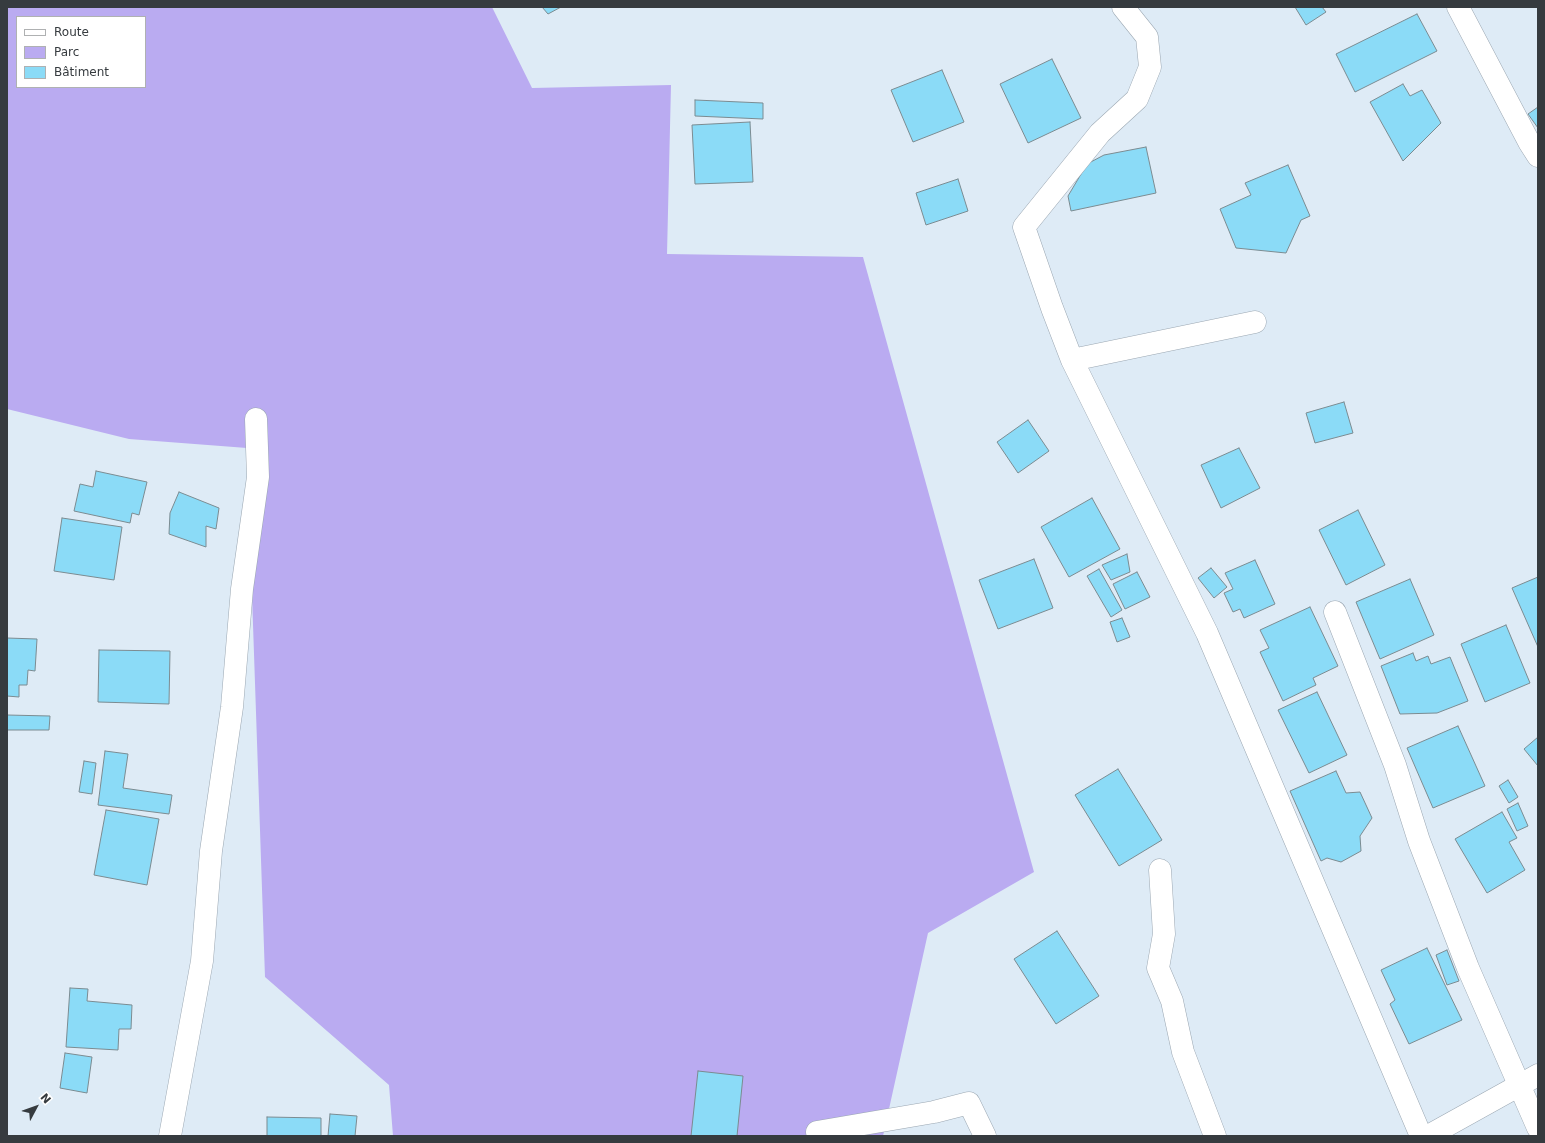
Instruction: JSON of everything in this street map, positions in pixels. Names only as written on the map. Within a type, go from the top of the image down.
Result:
[{"type":"street","points":[[1123,7],[1147,37],[1150,67],[1137,99],[1100,133],[1024,227],[1072,360],[1207,632],[1421,1136]]},
{"type":"street","points":[[1458,7],[1529,142],[1538,156]]},
{"type":"street","points":[[1072,360],[1255,322]]},
{"type":"street","points":[[170,1136],[202,961],[211,851],[232,707],[242,589],[258,477],[256,419]]},
{"type":"street","points":[[1335,612],[1395,765],[1419,841],[1468,968],[1538,1128]]},
{"type":"street","points":[[1160,870],[1164,934],[1158,968],[1172,1001],[1183,1052],[1214,1136]]},
{"type":"street","points":[[1428,1136],[1538,1075]]},
{"type":"street","points":[[817,1132],[934,1112],[969,1103],[985,1136]]},
{"type":"green space","points":[[7,7],[492,7],[532,88],[671,85],[667,254],[863,257],[1034,872],[928,933],[883,1136],[393,1136],[389,1085],[265,977],[247,448],[129,439],[7,409]]},
{"type":"building","points":[[542,7],[561,7],[548,14]]},
{"type":"building","points":[[1295,7],[1322,7],[1326,12],[1306,25]]},
{"type":"building","points":[[1417,14],[1437,51],[1355,92],[1336,54]]},
{"type":"building","points":[[1052,59],[1081,118],[1028,143],[1000,84]]},
{"type":"building","points":[[942,70],[964,122],[913,142],[891,90]]},
{"type":"building","points":[[1403,84],[1410,96],[1422,90],[1441,123],[1403,161],[1370,102]]},
{"type":"building","points":[[695,100],[763,103],[763,119],[695,116]]},
{"type":"building","points":[[1538,107],[1538,128],[1528,114]]},
{"type":"building","points":[[750,122],[753,182],[695,184],[692,125]]},
{"type":"building","points":[[1146,147],[1156,193],[1071,211],[1068,196],[1087,164],[1104,155]]},
{"type":"building","points":[[1288,165],[1310,216],[1301,220],[1286,253],[1236,248],[1220,209],[1251,195],[1245,183]]},
{"type":"building","points":[[958,179],[968,211],[926,225],[916,193]]},
{"type":"building","points":[[1344,402],[1353,433],[1315,443],[1306,413]]},
{"type":"building","points":[[1028,420],[1049,451],[1018,473],[997,442]]},
{"type":"building","points":[[1239,448],[1260,488],[1221,508],[1201,465]]},
{"type":"building","points":[[96,471],[147,482],[139,515],[132,513],[130,523],[74,511],[80,484],[93,487]]},
{"type":"building","points":[[179,492],[219,508],[216,529],[206,526],[206,547],[169,534],[170,513]]},
{"type":"building","points":[[1092,498],[1120,549],[1069,577],[1041,527]]},
{"type":"building","points":[[1358,510],[1385,565],[1346,585],[1319,530]]},
{"type":"building","points":[[62,518],[122,527],[114,580],[54,571]]},
{"type":"building","points":[[1127,554],[1130,572],[1111,580],[1102,565]]},
{"type":"building","points":[[1034,559],[1053,608],[998,629],[979,580]]},
{"type":"building","points":[[1255,560],[1275,604],[1244,618],[1240,609],[1233,612],[1224,593],[1233,589],[1225,573]]},
{"type":"building","points":[[1211,568],[1227,587],[1214,598],[1198,578]]},
{"type":"building","points":[[1099,569],[1122,610],[1111,617],[1087,576]]},
{"type":"building","points":[[1137,572],[1150,597],[1125,609],[1113,584]]},
{"type":"building","points":[[1538,577],[1538,647],[1512,588]]},
{"type":"building","points":[[1410,579],[1434,635],[1380,659],[1356,602]]},
{"type":"building","points":[[1310,607],[1338,666],[1313,678],[1316,685],[1283,701],[1260,652],[1269,648],[1260,630]]},
{"type":"building","points":[[1122,618],[1130,637],[1117,642],[1110,622]]},
{"type":"building","points":[[1506,625],[1530,683],[1485,702],[1461,644]]},
{"type":"building","points":[[7,638],[37,639],[35,671],[28,670],[27,685],[19,685],[19,697],[7,696]]},
{"type":"building","points":[[99,650],[170,651],[169,704],[98,702]]},
{"type":"building","points":[[1413,653],[1416,661],[1428,656],[1431,664],[1450,657],[1468,701],[1437,713],[1400,714],[1381,666]]},
{"type":"building","points":[[1317,692],[1347,755],[1309,773],[1278,710]]},
{"type":"building","points":[[7,715],[50,716],[49,730],[7,730]]},
{"type":"building","points":[[1458,726],[1485,786],[1433,808],[1407,748]]},
{"type":"building","points":[[1538,737],[1538,766],[1524,749]]},
{"type":"building","points":[[105,751],[128,754],[123,788],[172,795],[169,814],[98,805]]},
{"type":"building","points":[[84,761],[96,763],[92,794],[79,792]]},
{"type":"building","points":[[1118,769],[1162,840],[1119,866],[1075,795]]},
{"type":"building","points":[[1336,771],[1346,793],[1360,792],[1372,818],[1360,836],[1361,851],[1341,862],[1327,858],[1321,861],[1290,791]]},
{"type":"building","points":[[1508,780],[1518,797],[1509,803],[1499,786]]},
{"type":"building","points":[[1518,803],[1528,826],[1517,831],[1507,809]]},
{"type":"building","points":[[106,810],[159,819],[147,885],[94,875]]},
{"type":"building","points":[[1502,812],[1517,838],[1509,842],[1525,870],[1487,893],[1455,839]]},
{"type":"building","points":[[1057,931],[1099,996],[1056,1024],[1014,959]]},
{"type":"building","points":[[1427,948],[1462,1020],[1409,1044],[1390,1004],[1395,1000],[1381,970]]},
{"type":"building","points":[[1447,950],[1459,981],[1447,985],[1436,955]]},
{"type":"building","points":[[70,988],[88,989],[87,1001],[132,1005],[131,1029],[119,1029],[118,1050],[66,1047]]},
{"type":"building","points":[[65,1053],[92,1057],[87,1093],[60,1088]]},
{"type":"building","points":[[698,1071],[743,1076],[737,1136],[691,1136]]},
{"type":"building","points":[[330,1114],[357,1116],[355,1136],[328,1136]]},
{"type":"building","points":[[267,1117],[321,1118],[321,1136],[267,1136]]}]
